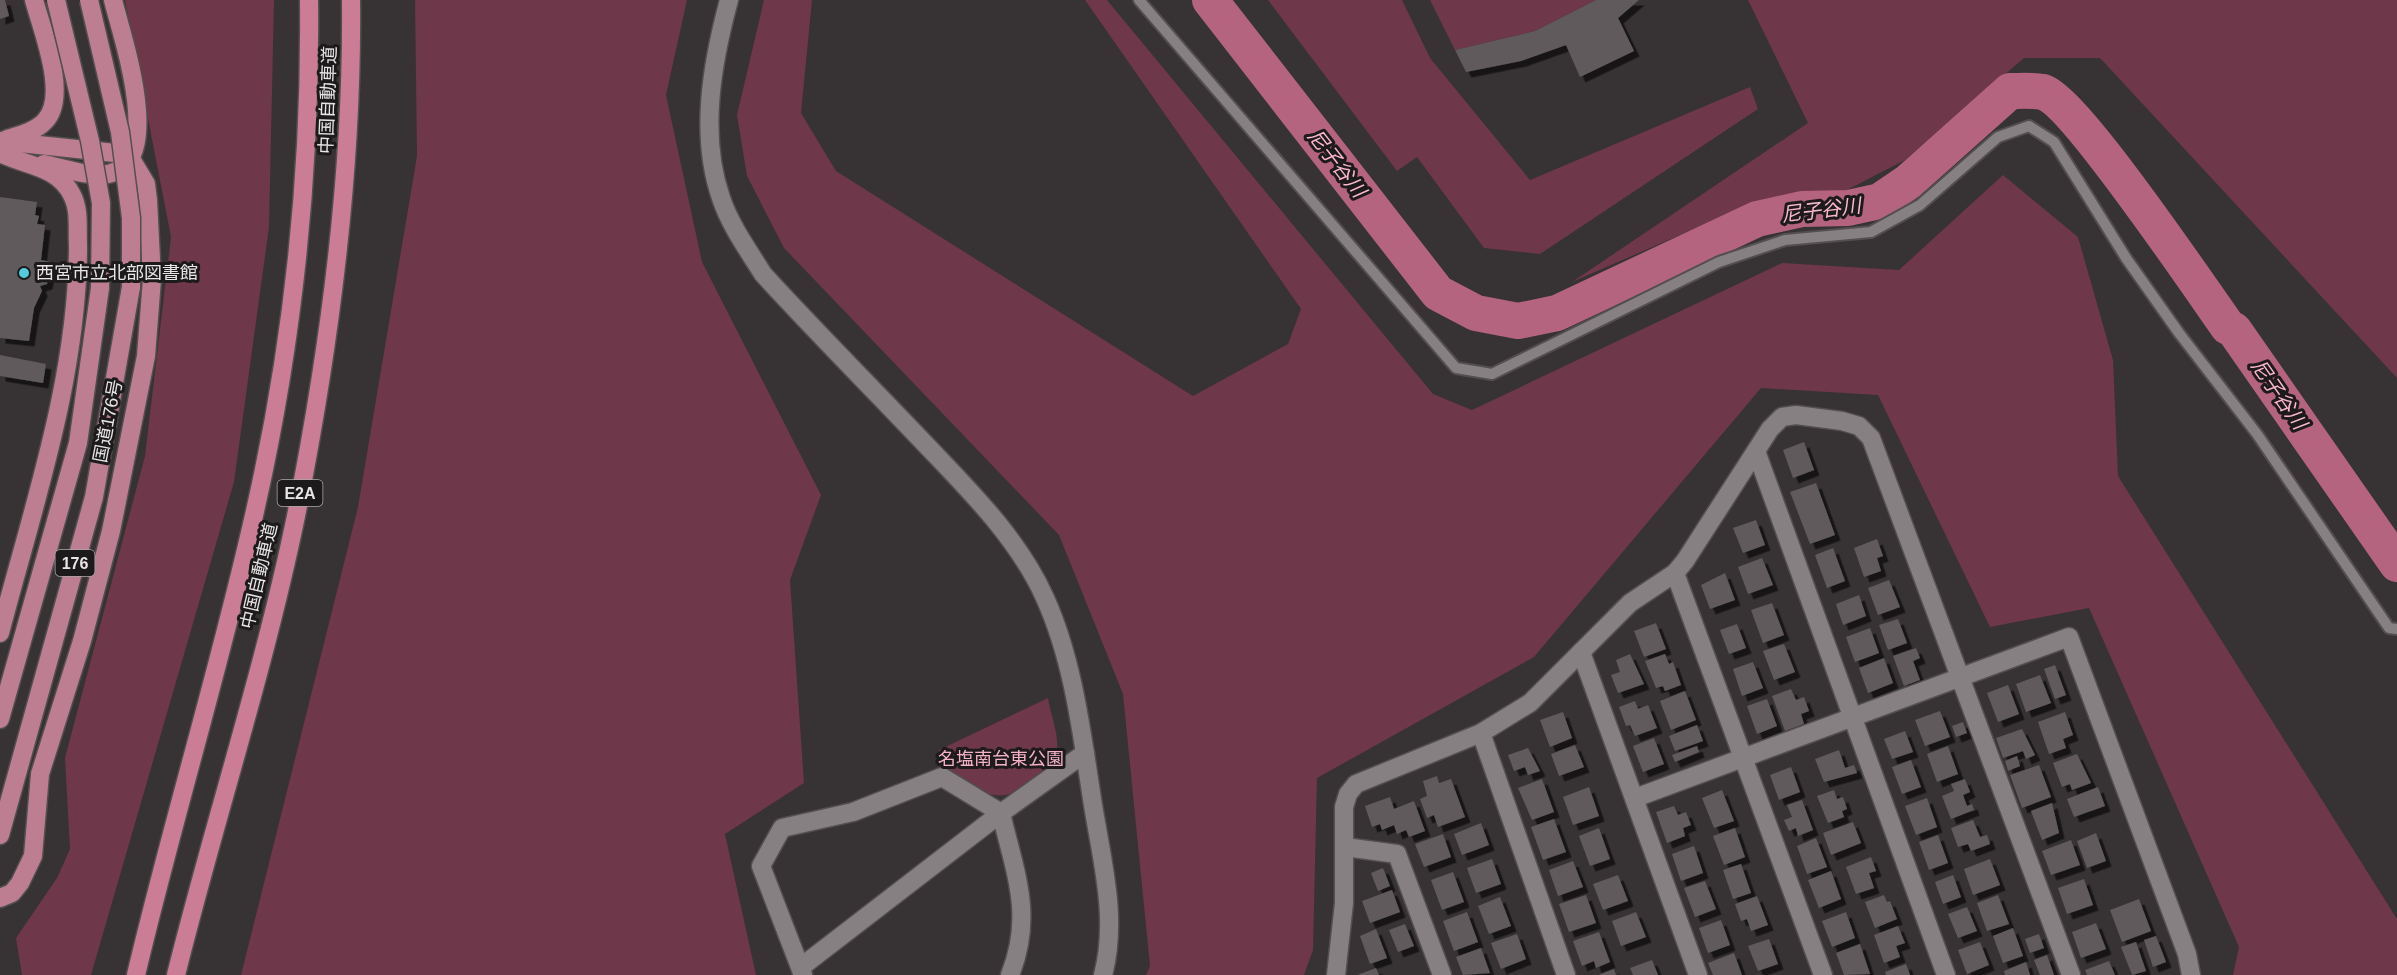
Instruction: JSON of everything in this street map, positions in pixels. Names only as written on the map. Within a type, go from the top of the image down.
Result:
[{"type":"highway","points":[[2,147],[45,122],[55,105],[55,81],[34,0]]},
{"type":"highway","name":"国道176号","points":[[0,719],[78,443],[100,288],[101,203],[90,141],[56,0]]},
{"type":"highway","name":"国道176号","points":[[0,835],[94,497],[131,287],[131,218],[120,132],[89,0]]},
{"type":"highway","points":[[114,0],[138,110],[138,140],[131,159]]},
{"type":"highway","name":"中国自動車道","points":[[136,975],[229,621],[278,398],[294,278],[305,158],[309,0]]},
{"type":"highway","name":"中国自動車道","points":[[176,975],[267,636],[295,517],[316,403],[336,278],[347,156],[351,0]]},
{"type":"highway","points":[[0,898],[12,893],[20,883],[33,856],[40,774],[82,641],[111,531],[146,356],[152,279],[146,184],[131,159],[115,153],[2,147]]},
{"type":"highway","points":[[0,633],[61,401],[78,280],[77,211],[74,197],[55,174],[2,147]]},
{"type":"street","points":[[729,0],[710,105],[710,156],[721,199],[763,274],[959,480],[1030,567],[1063,643],[1085,753],[1109,905],[1110,949],[1103,975]]},
{"type":"street","points":[[1336,975],[1344,903],[1344,807],[1348,794],[1356,784],[1481,733],[1530,703],[1630,603],[1675,573],[1698,542],[1756,451],[1782,417],[1797,416],[1842,421],[1859,426],[1871,438],[2071,975]]},
{"type":"street","points":[[1756,451],[1946,975]]},
{"type":"street","points":[[1675,573],[1823,975]]},
{"type":"street","points":[[1635,798],[2069,637],[2187,954],[2191,975]]},
{"type":"street","points":[[1581,652],[1698,975]]},
{"type":"street","points":[[1481,733],[1566,975]]},
{"type":"street","points":[[1010,975],[1022,935],[1023,906],[1001,813],[942,777],[853,812],[782,828],[761,866],[802,971],[1001,813],[1085,753]]},
{"type":"street","points":[[1344,848],[1397,854],[1442,975]]},
{"type":"lane","points":[[1139,0],[1456,368],[1492,374],[1719,262],[1785,240],[1871,232],[1920,205],[1998,137],[2029,126],[2054,142],[2126,258],[2179,333],[2257,435],[2389,628],[2397,629]]},
{"type":"green space","points":[[125,0],[274,0],[269,227],[234,482],[91,975],[22,975],[16,938],[57,878],[70,849],[65,758],[145,456],[171,237]]},
{"type":"green space","points":[[415,0],[687,0],[666,95],[702,262],[821,495],[790,580],[804,783],[725,834],[756,975],[241,975],[358,507],[417,156]]},
{"type":"green space","points":[[764,0],[812,0],[801,113],[836,171],[1193,396],[1288,344],[1301,309],[1085,0],[1107,0],[1433,394],[1472,410],[1782,263],[1899,270],[2003,175],[2078,237],[2113,360],[2118,476],[2397,919],[2397,975],[2233,975],[2239,947],[2089,608],[1990,627],[1878,395],[1761,388],[1534,657],[1317,778],[1313,950],[1304,975],[1146,975],[1150,966],[1123,694],[1059,535],[784,248],[747,176],[737,115]]},
{"type":"green space","points":[[1268,0],[1402,0],[1430,58],[1530,180],[1750,87],[1758,109],[1540,254],[1484,248],[1417,157],[1397,171]]},
{"type":"green space","points":[[1430,0],[1596,0],[1535,31],[1455,50]]},
{"type":"green space","points":[[1748,0],[2397,0],[2397,378],[2100,58],[2024,58],[1905,160],[1845,191],[1740,209],[1572,282],[1808,123]]},
{"type":"green space","name":"名塩南台東公園","points":[[1048,698],[1056,730],[1057,749],[1049,766],[1033,782],[1013,793],[994,795],[977,790],[948,775],[939,750]]},
{"type":"building","points":[[0,0],[5,0],[9,16],[0,19]]},
{"type":"building","points":[[1596,0],[1639,0],[1618,18],[1634,51],[1580,77],[1566,45],[1521,61],[1466,72],[1455,50],[1535,31]]},
{"type":"building","name":"西宮市立北部図書館","points":[[0,197],[37,202],[35,215],[39,216],[37,224],[45,225],[41,260],[51,262],[47,284],[40,286],[42,291],[34,308],[29,341],[0,338]]},
{"type":"building","points":[[0,355],[46,364],[43,383],[0,376]]},
{"type":"building","points":[[1804,442],[1814,470],[1793,478],[1783,450]]},
{"type":"building","points":[[1816,483],[1835,535],[1810,544],[1790,492]]},
{"type":"building","points":[[1756,520],[1765,545],[1743,553],[1733,528]]},
{"type":"building","points":[[1877,539],[1883,556],[1877,558],[1881,571],[1864,577],[1854,548]]},
{"type":"building","points":[[1833,548],[1845,581],[1827,588],[1815,555]]},
{"type":"building","points":[[1762,558],[1773,585],[1748,594],[1738,567]]},
{"type":"building","points":[[1725,573],[1735,600],[1710,609],[1701,585]]},
{"type":"building","points":[[1889,580],[1900,607],[1878,615],[1868,588]]},
{"type":"building","points":[[1859,595],[1866,616],[1843,625],[1836,604]]},
{"type":"building","points":[[1772,603],[1784,635],[1763,643],[1751,610]]},
{"type":"building","points":[[1898,619],[1907,643],[1888,650],[1879,625]]},
{"type":"building","points":[[1656,623],[1666,649],[1644,657],[1634,631]]},
{"type":"building","points":[[1737,624],[1746,648],[1729,654],[1720,630]]},
{"type":"building","points":[[1870,628],[1879,653],[1855,662],[1846,637]]},
{"type":"building","points":[[1784,644],[1795,672],[1774,680],[1763,651]]},
{"type":"building","points":[[1916,648],[1920,658],[1913,661],[1920,680],[1904,686],[1893,656]]},
{"type":"building","points":[[1630,654],[1644,684],[1618,693],[1611,675],[1620,672],[1616,660]]},
{"type":"building","points":[[1665,654],[1669,664],[1673,662],[1681,685],[1665,691],[1663,686],[1656,688],[1645,661]]},
{"type":"building","points":[[1884,658],[1893,683],[1868,693],[1859,668]]},
{"type":"building","points":[[1753,662],[1763,688],[1742,696],[1733,669]]},
{"type":"building","points":[[2055,665],[2066,695],[2055,699],[2044,669]]},
{"type":"building","points":[[2040,675],[2051,703],[2026,712],[2016,684]]},
{"type":"building","points":[[2008,685],[2019,714],[1998,722],[1987,693]]},
{"type":"building","points":[[1791,689],[1796,700],[1804,697],[1809,711],[1801,714],[1804,724],[1785,731],[1772,696]]},
{"type":"building","points":[[1685,691],[1696,720],[1671,730],[1660,701]]},
{"type":"building","points":[[1767,699],[1777,726],[1757,734],[1747,706]]},
{"type":"building","points":[[1635,701],[1638,709],[1648,705],[1657,728],[1635,736],[1630,725],[1626,726],[1619,707]]},
{"type":"building","points":[[1940,711],[1950,737],[1925,746],[1915,720]]},
{"type":"building","points":[[1563,712],[1572,738],[1550,747],[1540,720]]},
{"type":"building","points":[[2065,712],[2073,735],[2063,739],[2066,748],[2049,754],[2038,722]]},
{"type":"building","points":[[1963,722],[1967,733],[1956,737],[1952,726]]},
{"type":"building","points":[[1697,725],[1703,741],[1675,751],[1669,736]]},
{"type":"building","points":[[2022,729],[2035,755],[2026,759],[2023,751],[2003,758],[1996,738]]},
{"type":"building","points":[[1905,731],[1913,752],[1892,759],[1884,739]]},
{"type":"building","points":[[1654,738],[1664,764],[1643,772],[1633,746]]},
{"type":"building","points":[[1575,745],[1584,767],[1559,776],[1551,754]]},
{"type":"building","points":[[1697,746],[1699,752],[1675,762],[1672,755]]},
{"type":"building","points":[[1948,746],[1958,774],[1937,782],[1927,754]]},
{"type":"building","points":[[1528,748],[1540,771],[1528,775],[1525,767],[1514,771],[1508,755]]},
{"type":"building","points":[[1839,750],[1845,768],[1854,765],[1857,773],[1824,782],[1815,759]]},
{"type":"building","points":[[2077,754],[2091,783],[2072,790],[2070,784],[2062,787],[2053,763]]},
{"type":"building","points":[[2017,756],[2020,766],[2008,771],[2005,761]]},
{"type":"building","points":[[1911,760],[1921,787],[1902,794],[1892,767]]},
{"type":"building","points":[[2039,765],[2051,797],[2022,808],[2010,775]]},
{"type":"building","points":[[1791,767],[1800,792],[1779,800],[1770,775]]},
{"type":"building","points":[[1437,776],[1439,783],[1451,779],[1465,817],[1438,827],[1434,815],[1427,818],[1420,799],[1427,796],[1423,781]]},
{"type":"building","points":[[1542,779],[1554,812],[1532,820],[1518,788]]},
{"type":"building","points":[[1965,779],[1970,792],[1963,795],[1967,806],[1972,804],[1974,810],[1951,819],[1942,796],[1954,791],[1951,784]]},
{"type":"building","points":[[1589,787],[1599,816],[1573,825],[1563,797]]},
{"type":"building","points":[[2098,787],[2105,806],[2074,817],[2067,799]]},
{"type":"building","points":[[1722,790],[1734,821],[1714,828],[1702,798]]},
{"type":"building","points":[[1834,790],[1837,799],[1843,797],[1847,809],[1842,811],[1844,817],[1828,823],[1817,796]]},
{"type":"building","points":[[1390,797],[1394,809],[1414,801],[1425,831],[1409,837],[1406,830],[1397,834],[1394,825],[1382,830],[1380,824],[1372,827],[1365,806]]},
{"type":"building","points":[[1927,798],[1937,827],[1916,835],[1905,806]]},
{"type":"building","points":[[1802,800],[1813,830],[1798,836],[1796,828],[1789,831],[1784,820],[1792,817],[1787,805]]},
{"type":"building","points":[[2052,803],[2059,833],[2042,840],[2031,811]]},
{"type":"building","points":[[1674,806],[1678,815],[1686,812],[1691,825],[1683,828],[1685,836],[1667,843],[1656,812]]},
{"type":"building","points":[[1554,819],[1566,852],[1543,860],[1531,827]]},
{"type":"building","points":[[1973,820],[1980,837],[1987,835],[1990,844],[1971,851],[1968,844],[1958,847],[1951,828]]},
{"type":"building","points":[[1853,822],[1861,843],[1831,855],[1823,833]]},
{"type":"building","points":[[1481,823],[1489,845],[1462,855],[1454,834]]},
{"type":"building","points":[[1599,828],[1610,859],[1590,866],[1579,836]]},
{"type":"building","points":[[1735,828],[1745,857],[1724,865],[1713,836]]},
{"type":"building","points":[[2096,833],[2106,861],[2087,868],[2077,841]]},
{"type":"building","points":[[1443,834],[1451,857],[1424,867],[1415,844]]},
{"type":"building","points":[[1938,835],[1948,863],[1929,870],[1919,842]]},
{"type":"building","points":[[1816,838],[1827,867],[1807,874],[1797,846]]},
{"type":"building","points":[[2071,840],[2080,865],[2051,875],[2042,851]]},
{"type":"building","points":[[1694,846],[1703,873],[1681,881],[1672,854]]},
{"type":"building","points":[[1871,857],[1876,871],[1869,873],[1874,888],[1856,894],[1846,867]]},
{"type":"building","points":[[1492,859],[1501,884],[1476,893],[1467,868]]},
{"type":"building","points":[[1990,859],[2000,885],[1973,895],[1964,869]]},
{"type":"building","points":[[1573,861],[1583,887],[1558,896],[1549,870]]},
{"type":"building","points":[[1741,864],[1751,893],[1733,899],[1723,870]]},
{"type":"building","points":[[1383,868],[1390,886],[1378,891],[1371,873]]},
{"type":"building","points":[[1831,871],[1841,899],[1819,908],[1808,880]]},
{"type":"building","points":[[1453,872],[1464,902],[1442,910],[1431,880]]},
{"type":"building","points":[[1618,875],[1628,901],[1603,910],[1593,884]]},
{"type":"building","points":[[1953,875],[1961,897],[1943,904],[1935,882]]},
{"type":"building","points":[[2084,879],[2093,905],[2067,914],[2058,888]]},
{"type":"building","points":[[1705,881],[1716,909],[1695,917],[1684,888]]},
{"type":"building","points":[[1392,890],[1400,912],[1370,923],[1362,901]]},
{"type":"building","points":[[1586,895],[1596,923],[1569,932],[1559,904]]},
{"type":"building","points":[[1884,895],[1887,902],[1890,901],[1897,919],[1875,928],[1865,902]]},
{"type":"building","points":[[1998,895],[2009,924],[1987,931],[1977,903]]},
{"type":"building","points":[[1757,896],[1768,925],[1751,931],[1747,919],[1741,921],[1735,904]]},
{"type":"building","points":[[1500,897],[1511,926],[1489,934],[1478,906]]},
{"type":"building","points":[[2139,899],[2151,931],[2122,942],[2110,910]]},
{"type":"building","points":[[1967,907],[1977,931],[1958,938],[1948,914]]},
{"type":"building","points":[[1467,912],[1478,942],[1454,951],[1443,921]]},
{"type":"building","points":[[1636,912],[1646,937],[1621,946],[1612,921]]},
{"type":"building","points":[[1846,912],[1855,938],[1832,947],[1822,921]]},
{"type":"building","points":[[1721,920],[1730,945],[1708,953],[1699,928]]},
{"type":"building","points":[[2096,923],[2106,949],[2081,958],[2072,932]]},
{"type":"building","points":[[1405,924],[1414,946],[1398,952],[1389,930]]},
{"type":"building","points":[[1898,926],[1905,943],[1896,946],[1900,957],[1884,963],[1874,935]]},
{"type":"building","points":[[2013,928],[2023,956],[2003,963],[1993,936]]},
{"type":"building","points":[[1376,929],[1387,958],[1370,964],[1360,936]]},
{"type":"building","points":[[1599,932],[1610,962],[1596,968],[1594,961],[1582,966],[1573,941]]},
{"type":"building","points":[[1517,934],[1526,959],[1501,969],[1491,943]]},
{"type":"building","points":[[2039,934],[2044,948],[2030,953],[2025,939]]},
{"type":"building","points":[[2156,936],[2166,962],[2153,967],[2144,940]]},
{"type":"building","points":[[1769,939],[1778,964],[1758,971],[1748,946]]},
{"type":"building","points":[[1980,942],[1989,965],[1967,974],[1958,950]]},
{"type":"building","points":[[2136,942],[2146,971],[2132,975],[2121,947]]},
{"type":"building","points":[[1860,944],[1870,974],[1844,975],[1836,953]]},
{"type":"building","points":[[1481,948],[1490,973],[1463,975],[1456,957]]},
{"type":"building","points":[[1734,953],[1742,975],[1713,975],[1708,963]]},
{"type":"building","points":[[2047,955],[2054,975],[2040,975],[2034,960]]},
{"type":"building","points":[[1652,960],[1658,975],[1633,975],[1630,968]]},
{"type":"building","points":[[2109,961],[2115,975],[2087,975],[2085,970]]},
{"type":"building","points":[[2026,962],[2030,975],[2005,975],[2004,971]]},
{"type":"building","points":[[1906,964],[1910,975],[1886,975],[1885,972]]},
{"type":"building","points":[[1376,968],[1379,975],[1357,975]]},
{"type":"building","points":[[1614,969],[1616,975],[1598,975]]},
{"type":"waterway","name":"尼子谷川","points":[[1210,0],[1438,293],[1476,313],[1518,321],[1557,313],[1757,219],[1802,209],[1848,208],[1880,201],[1908,182],[2010,91],[2043,92],[2059,103],[2082,128],[2137,199],[2228,327],[2234,330],[2397,564]]},
{"type":"place","name":"西宮市立北部図書館","points":[[24,273]]}]
